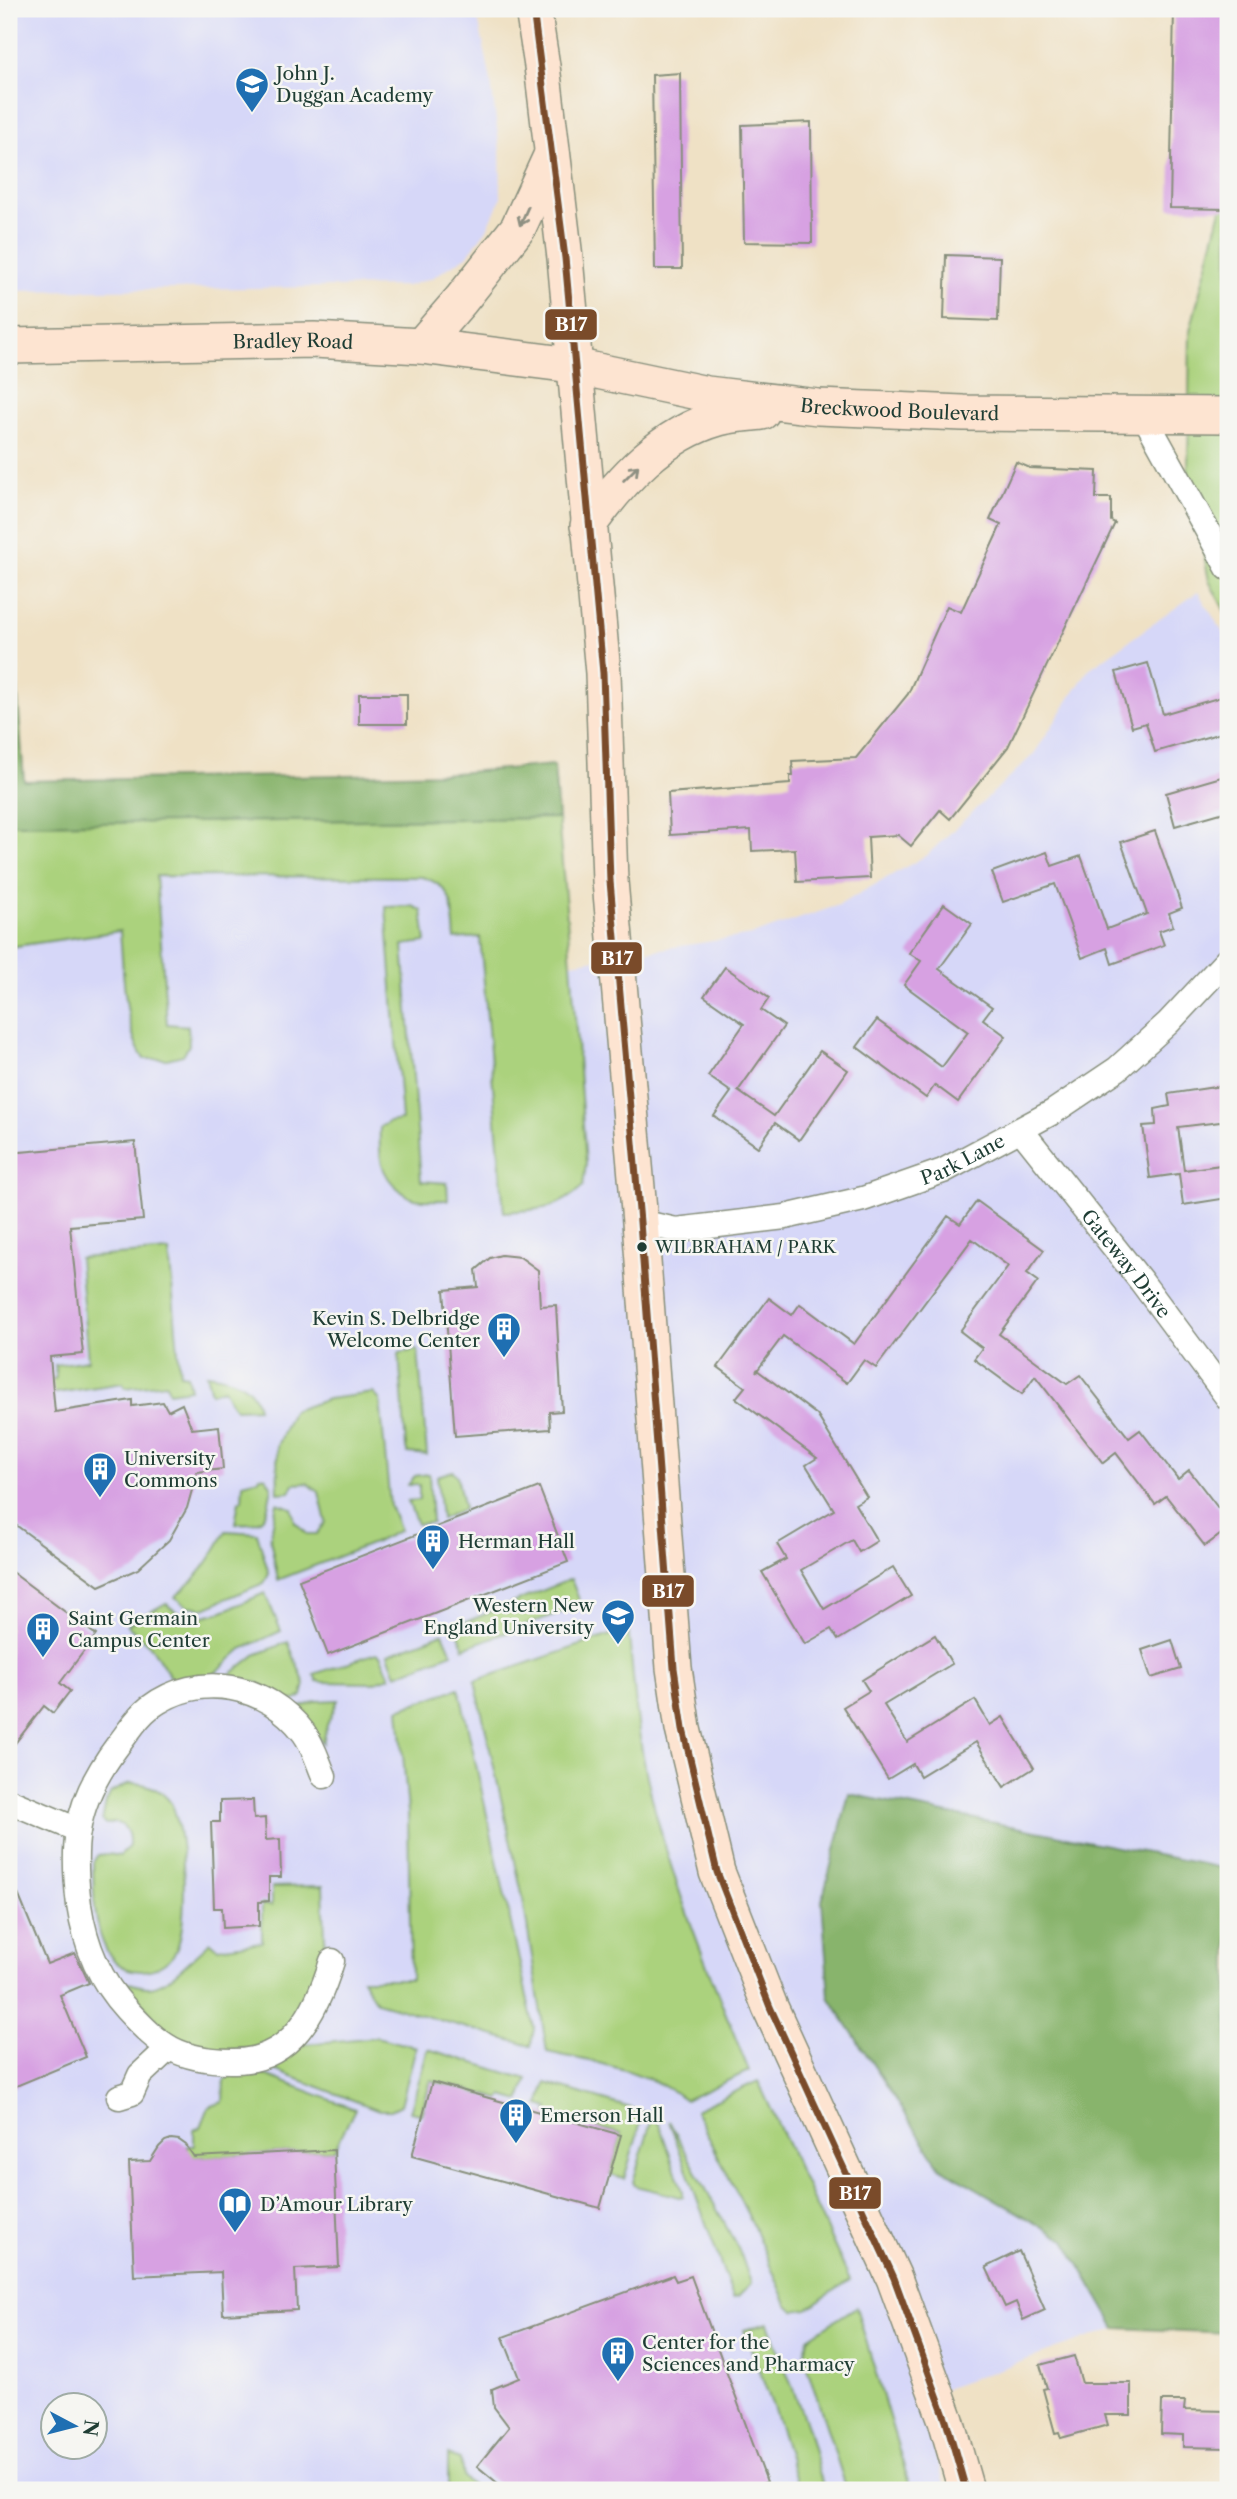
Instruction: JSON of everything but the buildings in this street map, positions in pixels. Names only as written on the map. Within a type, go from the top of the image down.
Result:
[{"type":"main road","points":[[533,9],[542,66],[576,366],[603,673],[610,881],[640,1222],[674,1668],[683,1729],[717,1872],[770,2007],[894,2278],[946,2420],[967,2490]]},
{"type":"main road","points":[[421,346],[518,228],[552,154]]},
{"type":"main road","name":"Bradley Road","points":[[9,346],[289,340],[421,346],[576,366]]},
{"type":"main road","name":"Breckwood Boulevard","points":[[576,366],[707,394],[806,406],[963,413],[1228,415]]},
{"type":"main road","points":[[588,526],[632,471],[671,439],[720,418],[806,406]]},
{"type":"street","points":[[1143,414],[1228,568]]},
{"type":"street","name":"Park Lane","points":[[640,1222],[676,1230],[746,1223],[825,1209],[881,1194],[943,1171],[1021,1129],[1118,1069],[1168,1023],[1228,959]]},
{"type":"street","name":"Gateway Drive","points":[[1021,1129],[1141,1281],[1228,1398]]},
{"type":"street","points":[[324,1776],[306,1736],[283,1711],[255,1694],[225,1685],[200,1687],[173,1695],[139,1717],[97,1776],[78,1830],[76,1865],[82,1923],[95,1965],[116,1999],[153,2039],[169,2048],[201,2059],[234,2061],[250,2060],[279,2048],[304,2025],[315,2009],[332,1961]]},
{"type":"street","points":[[9,1801],[78,1830]]},
{"type":"street","points":[[119,2097],[132,2093],[140,2075],[169,2048]]},
{"type":"shaded area","name":"John J. Duggan Academy","points":[[9,9],[476,9],[490,76],[500,151],[501,198],[487,229],[467,256],[432,278],[407,286],[9,291]]},
{"type":"shaded area","name":"Western New England University","points":[[1198,592],[1228,641],[1228,2333],[1116,2328],[919,2398],[946,2490],[9,2490],[9,611],[26,849],[553,851],[565,964],[752,935],[839,905],[927,855],[1034,754],[1089,669]]},
{"type":"green space","points":[[1228,182],[1228,617],[1209,581],[1188,471],[1190,331]]},
{"type":"green space","points":[[9,575],[24,781],[454,773],[554,765],[558,818],[9,824]]},
{"type":"green space","points":[[558,818],[586,1164],[583,1186],[564,1201],[546,1208],[504,1212],[480,937],[455,939],[450,900],[447,893],[433,881],[422,877],[156,876],[167,1024],[188,1026],[189,1045],[183,1055],[167,1059],[144,1059],[137,1047],[128,1015],[120,931],[9,947],[9,824]]},
{"type":"green space","points":[[413,906],[422,911],[426,942],[403,945],[421,1181],[447,1183],[448,1200],[419,1200],[406,1195],[388,1177],[380,1154],[380,1127],[402,1120],[386,907]]},
{"type":"green space","points":[[169,1251],[180,1374],[187,1375],[190,1389],[169,1392],[166,1383],[125,1388],[123,1383],[49,1394],[48,1381],[56,1378],[55,1365],[88,1360],[79,1258]]},
{"type":"green space","points":[[418,1350],[427,1455],[408,1453],[406,1448],[399,1353]]},
{"type":"green space","points":[[206,1374],[239,1382],[251,1392],[258,1408],[235,1409],[223,1389],[211,1393]]},
{"type":"green space","points":[[373,1393],[380,1400],[390,1506],[400,1530],[278,1580],[270,1539],[277,1503],[292,1508],[295,1522],[307,1534],[317,1534],[326,1522],[319,1492],[307,1483],[294,1484],[290,1492],[278,1493],[277,1446],[292,1411],[328,1399]]},
{"type":"green space","points":[[453,1471],[457,1476],[464,1509],[441,1519],[437,1476]]},
{"type":"green space","points":[[429,1474],[432,1523],[417,1524],[408,1501],[419,1500],[419,1485],[408,1485],[415,1476]]},
{"type":"green space","points":[[260,1476],[266,1477],[272,1487],[264,1517],[254,1523],[235,1523],[239,1501],[242,1500],[243,1483],[259,1479]]},
{"type":"green space","points":[[226,1531],[257,1533],[269,1574],[264,1583],[204,1608],[188,1606],[175,1597],[204,1567]]},
{"type":"green space","points":[[571,1579],[581,1605],[464,1648],[456,1626]]},
{"type":"green space","points":[[265,1593],[281,1631],[242,1649],[213,1675],[175,1684],[152,1648],[127,1625],[166,1603],[176,1612],[201,1616],[214,1614]]},
{"type":"green space","points":[[628,1629],[642,1751],[661,1833],[687,1914],[749,2071],[685,2100],[670,2089],[637,2074],[547,2052],[522,1893],[475,1681]]},
{"type":"green space","points":[[443,1633],[452,1653],[396,1675],[388,1654]]},
{"type":"green space","points":[[288,1642],[305,1684],[302,1696],[296,1700],[288,1700],[258,1683],[227,1677],[255,1655]]},
{"type":"green space","points":[[376,1653],[381,1656],[390,1677],[373,1683],[323,1682],[317,1681],[314,1674]]},
{"type":"green space","points":[[459,1688],[534,2028],[531,2046],[376,2002],[362,1979],[411,1979],[408,1812],[399,1709]]},
{"type":"green space","points":[[338,1700],[327,1725],[323,1743],[297,1709],[316,1701]]},
{"type":"green space","points":[[130,1783],[153,1788],[171,1803],[180,1833],[184,1879],[182,1924],[174,1954],[164,1964],[142,1971],[125,1968],[113,1959],[104,1946],[95,1912],[93,1862],[98,1855],[120,1856],[129,1846],[125,1828],[102,1821],[106,1802],[111,1792]]},
{"type":"green space","points":[[849,1794],[1228,1869],[1228,2333],[1116,2328],[1065,2240],[940,2167],[829,1997],[822,1901]]},
{"type":"green space","points":[[323,1886],[325,1938],[319,1981],[283,2034],[252,2049],[218,2050],[174,2037],[123,1981],[144,1987],[158,1985],[174,1975],[211,1942],[218,1948],[262,1942],[262,1904],[272,1905],[272,1887]]},
{"type":"green space","points":[[376,2037],[416,2047],[401,2105],[391,2110],[379,2110],[261,2065],[297,2045]]},
{"type":"green space","points":[[428,2049],[527,2079],[520,2101],[503,2096],[501,2099],[431,2080],[421,2114],[410,2112]]},
{"type":"green space","points":[[255,2071],[355,2109],[334,2150],[188,2158],[188,2146],[194,2146],[194,2130],[201,2127],[209,2107],[223,2102],[224,2081],[234,2075]]},
{"type":"green space","points":[[758,2081],[850,2280],[807,2309],[794,2311],[787,2304],[753,2225],[695,2110]]},
{"type":"green space","points":[[546,2083],[644,2112],[624,2179],[610,2175],[621,2134],[548,2113],[549,2108],[539,2105]]},
{"type":"green space","points":[[652,2118],[659,2124],[683,2196],[635,2186],[633,2182]]},
{"type":"green space","points":[[669,2121],[740,2252],[751,2283],[738,2297],[733,2298]]},
{"type":"green space","points":[[856,2307],[911,2490],[847,2490],[804,2358],[808,2338]]},
{"type":"green space","points":[[768,2323],[808,2429],[824,2490],[799,2490],[776,2415],[744,2330]]},
{"type":"green space","points":[[448,2455],[460,2459],[463,2477],[476,2490],[448,2490]]},
{"type":"transit line","name":"B17","points":[[533,9],[565,258],[603,673],[610,881],[640,1222],[674,1668],[683,1729],[717,1872],[770,2007],[894,2278],[946,2420],[966,2490]]},
{"type":"place","name":"John J. Duggan Academy","points":[[252,114]]},
{"type":"place","name":"WILBRAHAM / PARK","points":[[642,1247]]},
{"type":"place","name":"Kevin S. Delbridge Welcome Center","points":[[504,1359]]},
{"type":"place","name":"University Commons","points":[[100,1499]]},
{"type":"place","name":"Herman Hall","points":[[433,1571]]},
{"type":"place","name":"Western New England University","points":[[618,1646]]},
{"type":"place","name":"Saint Germain Campus Center","points":[[43,1659]]},
{"type":"place","name":"Emerson Hall","points":[[516,2145]]},
{"type":"place","name":"D’Amour Library","points":[[235,2234]]},
{"type":"place","name":"Center for the Sciences and Pharmacy","points":[[618,2383]]}]
